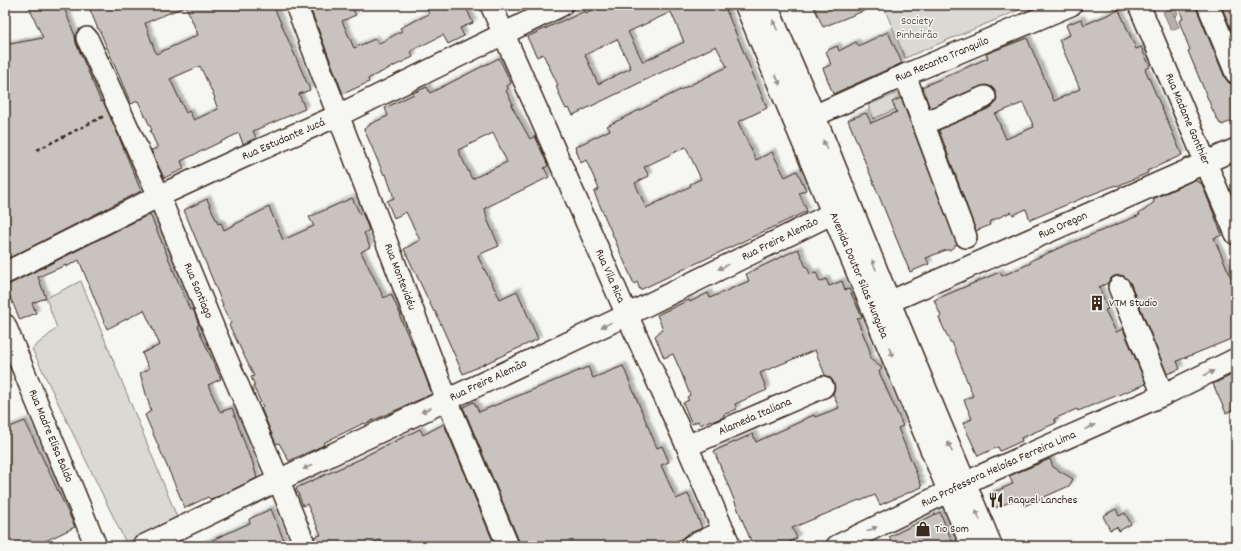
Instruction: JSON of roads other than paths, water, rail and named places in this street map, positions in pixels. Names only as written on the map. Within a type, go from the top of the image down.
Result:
[{"type":"main road","name":"Avenida Doutor Silas Munguba","points":[[746,5],[833,213],[957,487],[991,546]]},
{"type":"main road","name":"Avenida Doutor Silas Munguba","points":[[766,5],[814,116],[889,302],[957,487],[972,546]]},
{"type":"street","name":"Rua Montevidéu","points":[[296,5],[337,116],[447,400],[508,546]]},
{"type":"street","name":"Rua Vila Rica","points":[[491,5],[727,539]]},
{"type":"street","name":"Rua Estudante Jucá","points":[[5,273],[159,196],[337,116],[562,5]]},
{"type":"street","name":"Rua Recanto Tranquilo","points":[[814,116],[905,75],[1071,5]]},
{"type":"street","name":"Rua Madame Gonthier","points":[[1138,5],[1236,234]]},
{"type":"street","points":[[1208,5],[1236,73]]},
{"type":"street","name":"Rua Santiago","points":[[87,38],[159,196],[305,546]]},
{"type":"street","points":[[905,75],[966,237]]},
{"type":"street","points":[[923,124],[985,97]]},
{"type":"street","name":"Rua Oregon","points":[[889,302],[1236,149]]},
{"type":"street","name":"Rua Freire Alemão","points":[[143,546],[627,315],[833,213]]},
{"type":"street","points":[[1119,287],[1163,395]]},
{"type":"street","name":"Rua Madre Elisa Baldo","points":[[5,326],[96,546]]},
{"type":"street","name":"Rua Professora Heloísa Ferreira Lima","points":[[837,546],[957,487],[1163,395],[1236,360]]},
{"type":"street","name":"Alameda Italiana","points":[[687,446],[824,387]]},
{"type":"street","points":[[692,546],[727,539]]},
{"type":"place","name":"VTM Studio","points":[[1097,303]]},
{"type":"place","name":"Raquel Lanches","points":[[996,500]]},
{"type":"place","name":"Tio Som","points":[[923,529]]},
{"type":"park label","name":"Society Pinheirão","points":[[917,28]]}]
